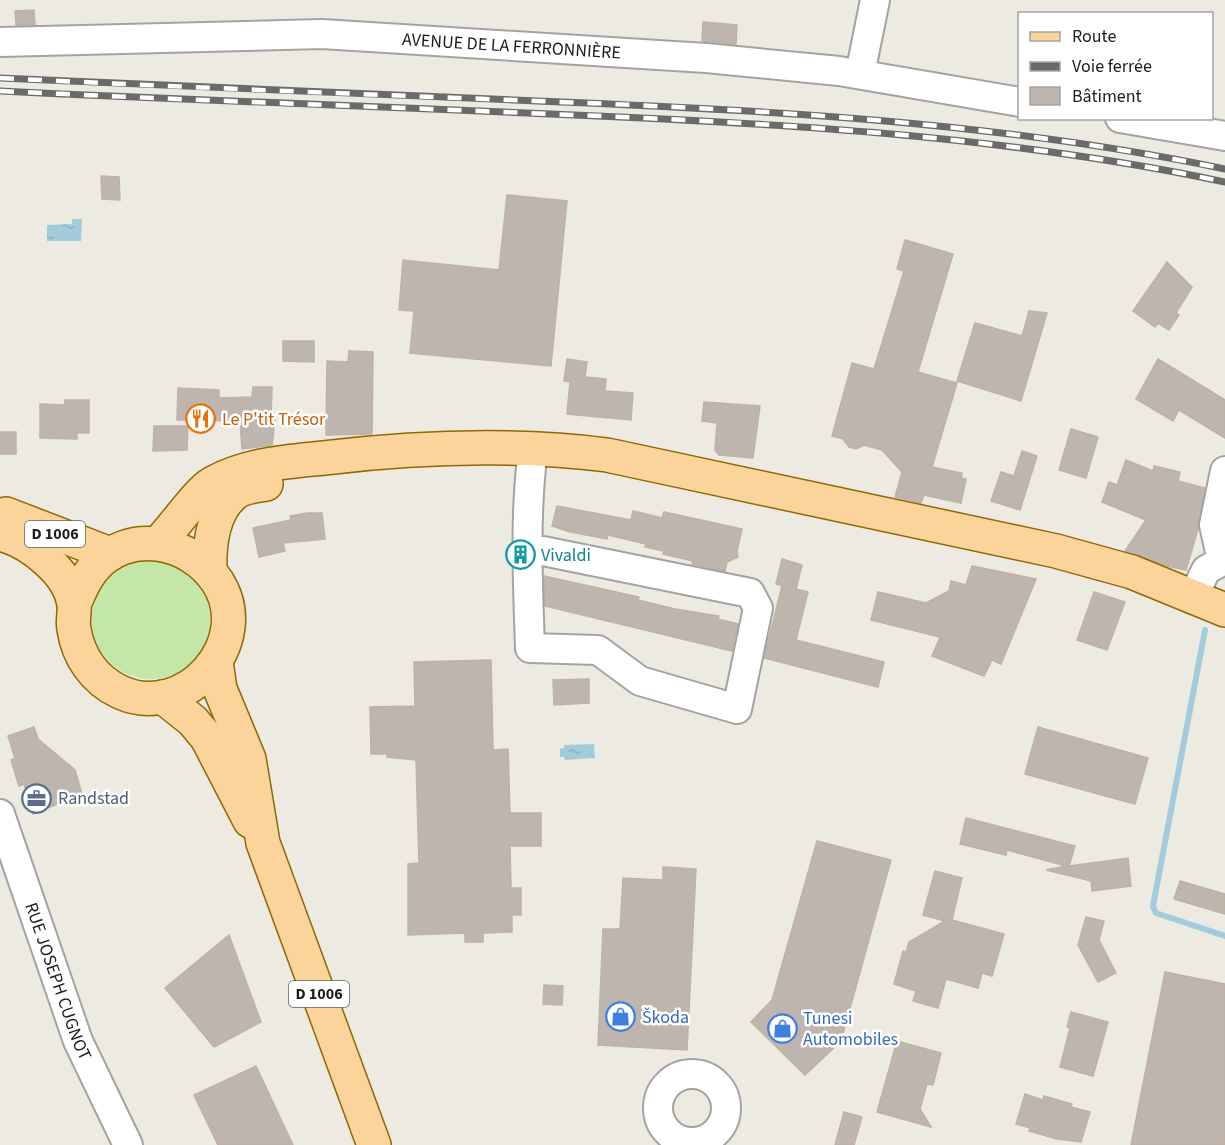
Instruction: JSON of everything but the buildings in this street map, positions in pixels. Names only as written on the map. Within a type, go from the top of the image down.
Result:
[{"type":"main road","points":[[158,543],[211,484],[246,468],[402,450],[504,446],[555,449],[607,455],[1056,551],[1132,573],[1192,599],[1225,610]]},
{"type":"main road","points":[[210,570],[212,536],[216,520],[236,493],[252,487],[403,469],[531,467],[603,473],[956,547],[1127,590],[1192,599]]},
{"type":"main road","name":"D 1006","points":[[0,513],[27,520],[61,537],[110,554]]},
{"type":"main road","name":"D 1006","points":[[0,534],[15,537],[47,560],[57,571],[74,605]]},
{"type":"main road","points":[[158,543],[177,547],[195,557],[210,570],[224,596],[228,625],[225,644],[216,662],[202,679],[184,691],[163,697],[141,698],[121,692],[102,681],[88,666],[78,647],[73,626],[74,605],[81,585],[94,568],[110,554],[133,545],[158,543]]},
{"type":"main road","name":"D 1006","points":[[216,662],[220,689],[249,759],[263,843],[374,1145]]},
{"type":"main road","name":"D 1006","points":[[163,697],[193,721],[207,738],[240,806],[263,843]]},
{"type":"street","points":[[860,74],[875,0]]},
{"type":"street","name":"AVENUE DE LA FERRONNIÈRE","points":[[0,42],[322,34],[706,58],[860,74],[1018,102]]},
{"type":"street","points":[[1132,120],[1225,136]]},
{"type":"street","points":[[527,550],[543,551],[750,593],[758,608],[737,709],[640,681],[598,650],[530,648],[527,550],[526,516],[531,467]]},
{"type":"street","points":[[1192,599],[1206,570],[1223,562],[1214,525],[1225,471]]},
{"type":"street","name":"RUE JOSEPH CUGNOT","points":[[0,814],[78,1041],[128,1145]]},
{"type":"green space","points":[[151,561],[174,565],[193,578],[206,597],[210,620],[206,643],[193,662],[174,675],[151,679],[128,675],[109,662],[96,643],[92,620],[96,597],[109,578],[128,565]]},
{"type":"water","points":[[72,219],[82,219],[81,241],[47,241],[47,225],[72,224]]},
{"type":"water","points":[[594,744],[595,758],[565,760],[564,757],[560,757],[560,749],[564,748],[564,745]]},
{"type":"waterway","points":[[1205,630],[1153,906],[1156,913],[1225,936]]},
{"type":"railway","points":[[0,78],[796,114],[968,129],[1054,140],[1225,169]]},
{"type":"railway","points":[[0,91],[804,127],[973,142],[1141,166],[1225,182]]},
{"type":"place","name":"Le P'tit Trésor","points":[[201,419]]},
{"type":"place","name":"Vivaldi","points":[[520,555]]},
{"type":"place","name":"Randstad","points":[[37,798]]},
{"type":"place","name":"Škoda","points":[[621,1017]]},
{"type":"place","name":"Tunesi Automobiles","points":[[782,1028]]}]
